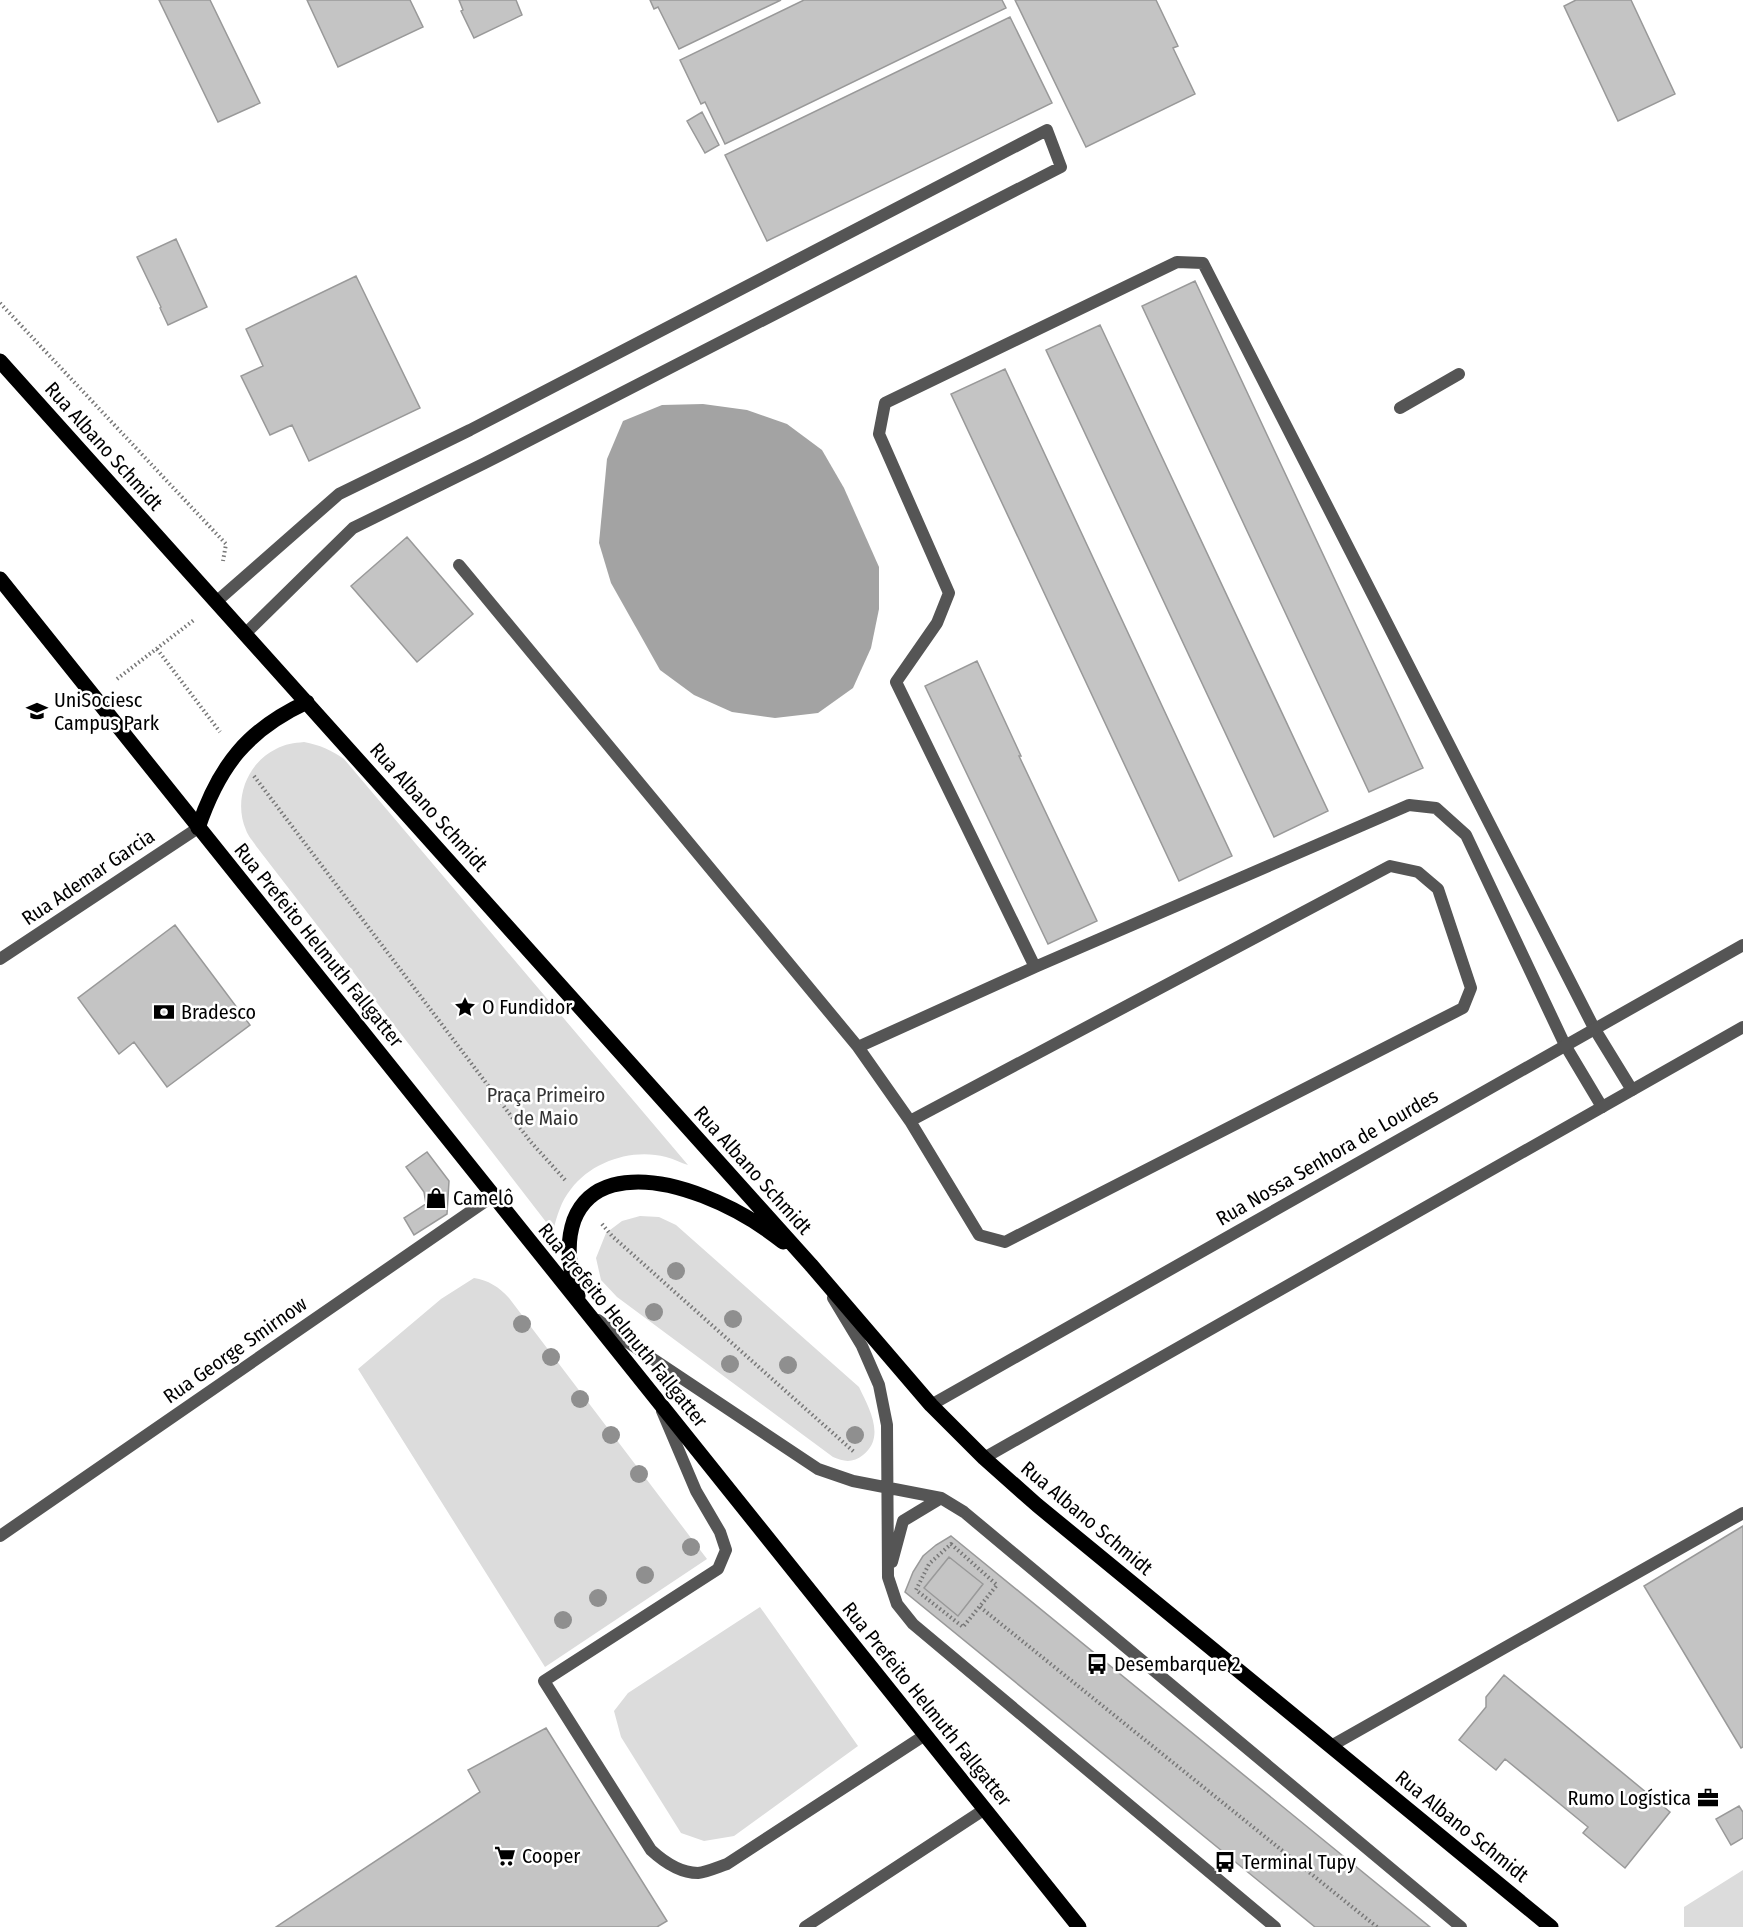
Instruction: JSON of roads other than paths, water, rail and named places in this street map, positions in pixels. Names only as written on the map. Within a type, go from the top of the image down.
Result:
[{"type":"main road","name":"Rua Albano Schmidt","points":[[0,361],[811,1265],[931,1405],[984,1458],[1037,1505],[1551,1927]]},
{"type":"main road","name":"Rua Prefeito Helmuth Fallgatter","points":[[0,579],[1079,1927]]},
{"type":"main road","points":[[198,828],[207,801],[220,776],[236,753],[248,740],[276,718],[307,702]]},
{"type":"main road","points":[[582,1308],[571,1276],[569,1235],[575,1216],[583,1202],[602,1188],[623,1183],[646,1182],[672,1186],[725,1205],[778,1238],[811,1265]]},
{"type":"street","points":[[216,602],[339,495],[481,425],[1047,130],[1061,167],[516,447],[353,528],[245,634]]},
{"type":"street","points":[[1035,967],[896,682],[937,623],[950,593],[879,434],[885,403],[1177,262],[1203,263],[1594,1029],[1632,1090]]},
{"type":"street","points":[[1400,408],[1459,374]]},
{"type":"street","points":[[459,565],[858,1047],[910,1121],[980,1235],[1005,1242],[1464,1008],[1471,988],[1438,889],[1418,872],[1390,866],[910,1121]]},
{"type":"street","points":[[858,1047],[1035,967],[1408,805],[1436,808],[1466,835],[1564,1045],[1602,1107]]},
{"type":"street","name":"Rua Ademar Garcia","points":[[0,959],[198,828]]},
{"type":"street","name":"Rua Nossa Senhora de Lourdes","points":[[931,1405],[1743,945]]},
{"type":"street","points":[[984,1458],[1743,1027]]},
{"type":"street","name":"Rua George Smirnow","points":[[0,1536],[493,1196]]},
{"type":"street","points":[[811,1265],[862,1346],[879,1385],[887,1425],[888,1577],[897,1604],[913,1624],[1275,1927]]},
{"type":"street","points":[[582,1308],[623,1339],[818,1469],[853,1481],[941,1498],[964,1512],[1461,1927]]},
{"type":"street","points":[[660,1404],[696,1491],[720,1532],[726,1550],[718,1569],[544,1681],[651,1850],[664,1862],[679,1869],[699,1873],[727,1864],[925,1735]]},
{"type":"street","points":[[888,1577],[903,1521],[941,1498]]},
{"type":"street","points":[[1331,1746],[1743,1513]]},
{"type":"street","points":[[805,1927],[985,1809]]},
{"type":"place","name":"UniSociesc Campus Park","points":[[37,711]]},
{"type":"place","name":"O Fundidor","points":[[465,1007]]},
{"type":"place","name":"Bradesco","points":[[164,1012]]},
{"type":"place","name":"Camelô","points":[[436,1198]]},
{"type":"place","name":"Desembarque 2","points":[[1097,1664]]},
{"type":"place","name":"Rumo Logística","points":[[1708,1798]]},
{"type":"place","name":"Cooper","points":[[505,1856]]},
{"type":"place","name":"Terminal Tupy","points":[[1225,1862]]},
{"type":"park label","name":"Praça Primeiro de Maio","points":[[546,1106]]}]
